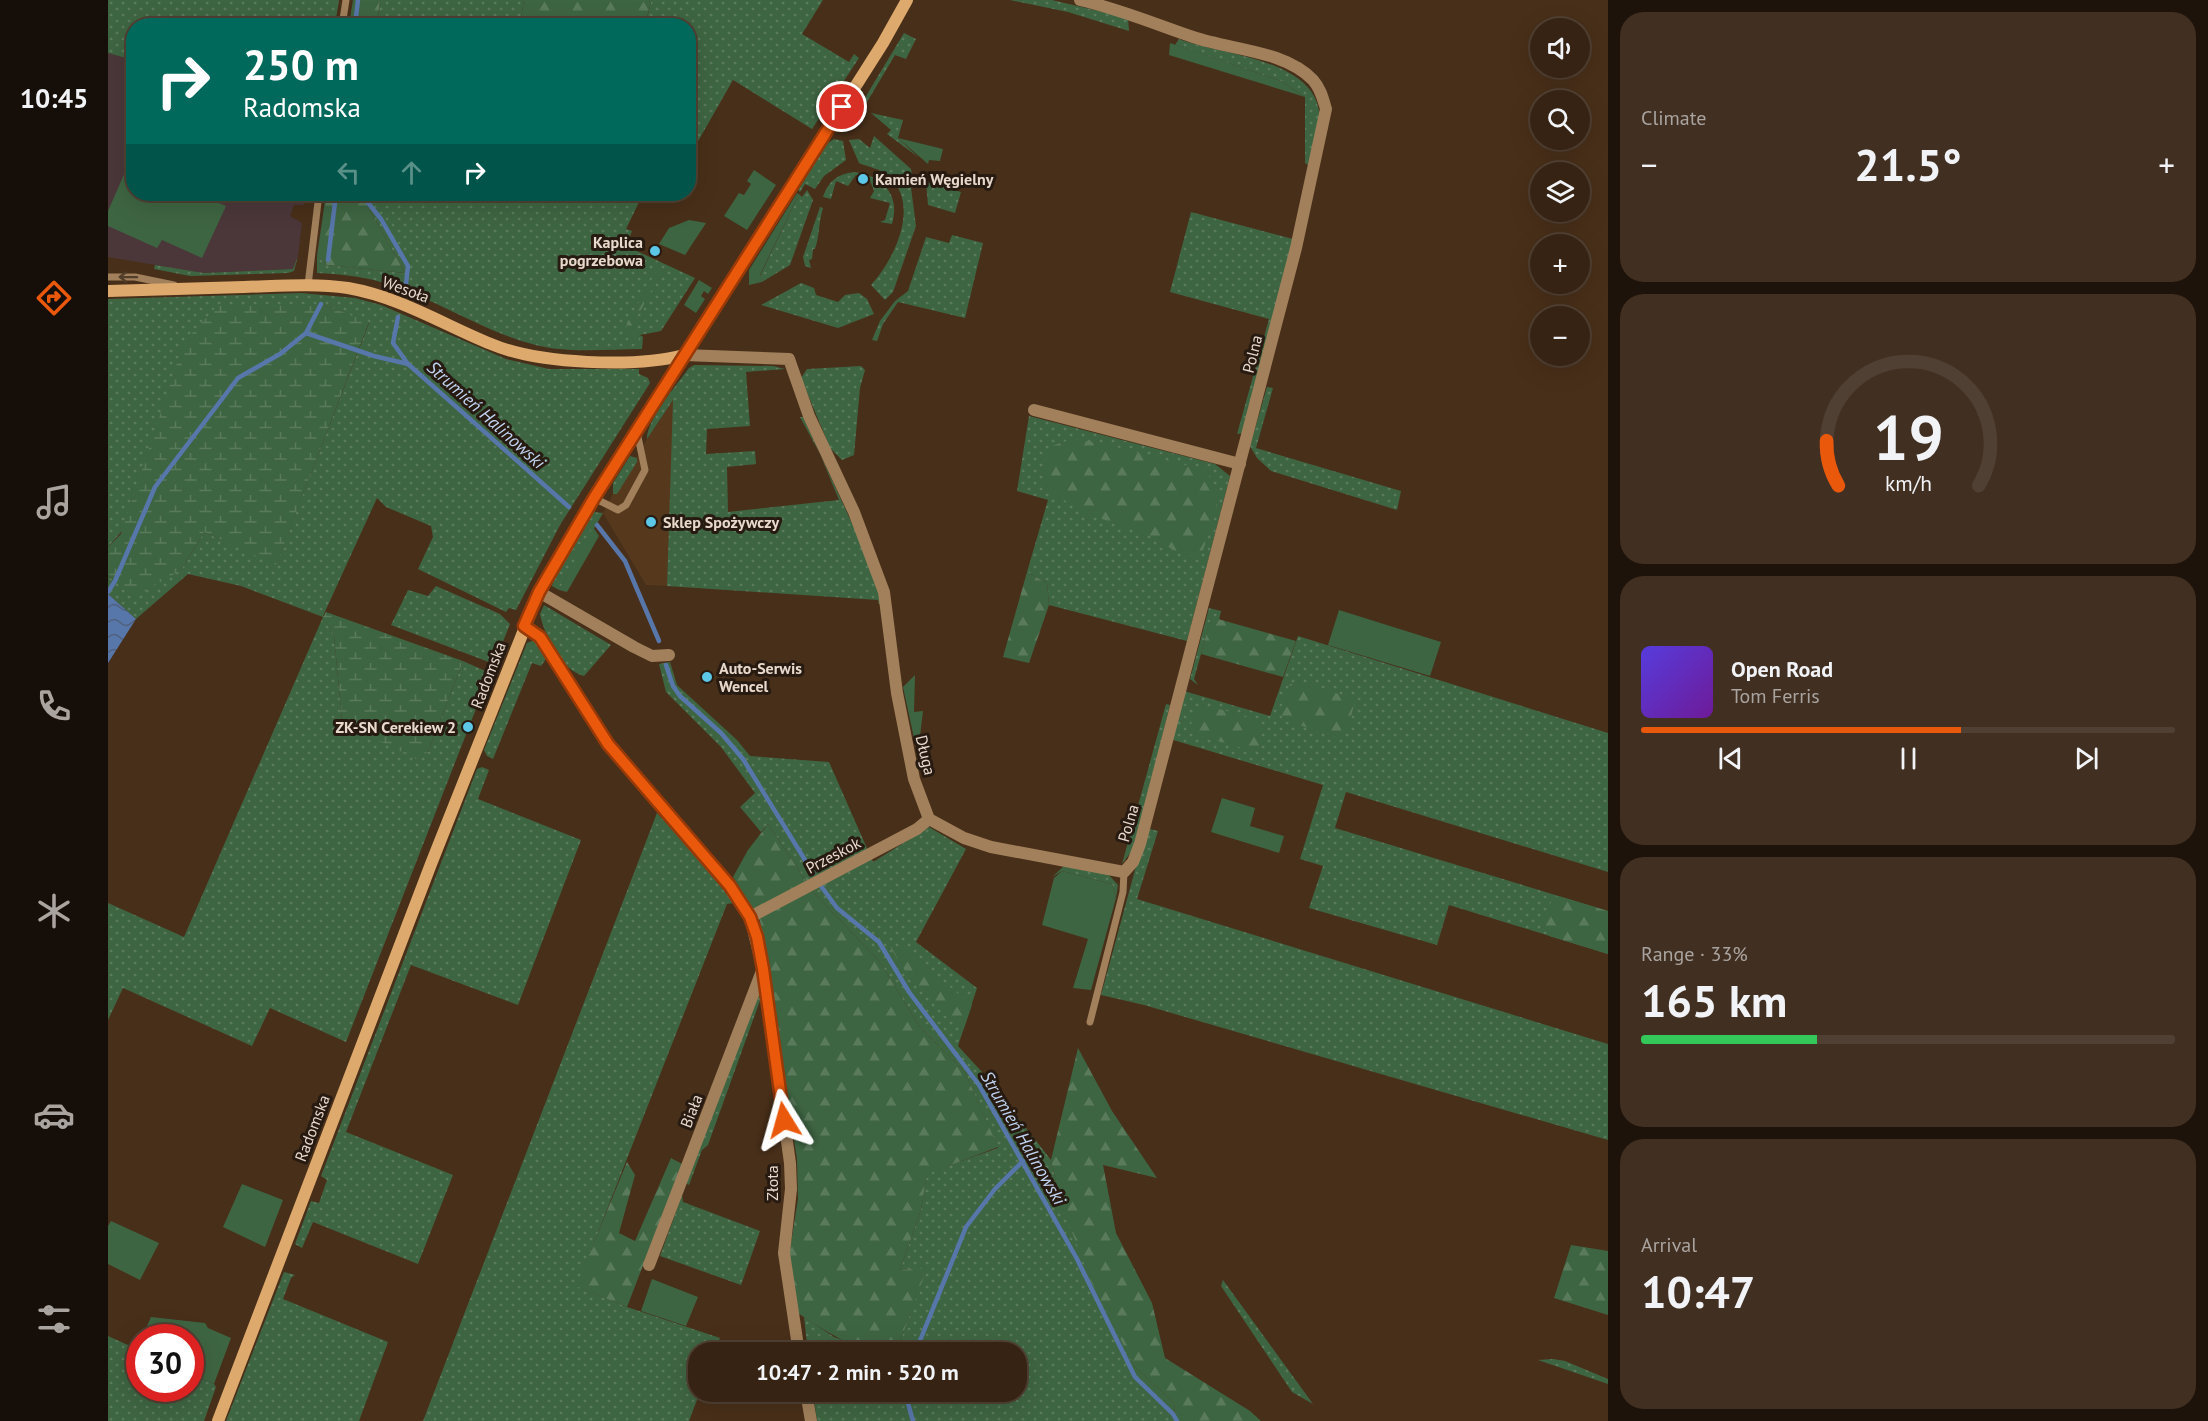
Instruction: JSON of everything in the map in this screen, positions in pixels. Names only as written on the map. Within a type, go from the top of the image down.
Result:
[{"type":"street","name":"Radomska","points":[[218,1421],[539,592],[594,498],[883,43],[907,0]]},
{"type":"street","name":"Polna","points":[[1080,0],[1132,14],[1195,38],[1281,61],[1313,80],[1322,93],[1326,110],[1323,130],[1240,464],[1140,844],[1133,862],[1124,872]]},
{"type":"street","name":"Wesoła","points":[[108,291],[308,285],[348,288],[382,296],[491,344],[554,360],[657,361],[684,356]]},
{"type":"street","name":"Długa","points":[[684,356],[789,359],[809,416],[854,512],[884,592],[897,693],[914,779],[929,819]]},
{"type":"street","points":[[1034,410],[1240,464]]},
{"type":"street","points":[[539,592],[652,656],[669,655]]},
{"type":"street","name":"Złota","points":[[524,626],[540,637],[608,744],[730,886],[750,917],[757,937],[763,969],[790,1163],[791,1189],[784,1253],[797,1342]]},
{"type":"street","points":[[929,819],[964,838],[991,847],[1124,872]]},
{"type":"street","name":"Przeskok","points":[[750,917],[917,829],[929,819]]},
{"type":"street","name":"Biała","points":[[649,1265],[763,969]]},
{"type":"street","points":[[808,1402],[811,1421]]},
{"type":"lane","points":[[343,18],[346,0]]},
{"type":"lane","points":[[308,285],[318,201]]},
{"type":"lane","points":[[108,277],[135,277],[188,288]]},
{"type":"lane","points":[[594,498],[618,510],[626,505],[645,470],[637,432]]},
{"type":"lane","points":[[1090,1022],[1124,892],[1124,872]]},
{"type":"shaded area","points":[[108,53],[126,58],[126,201],[305,201],[304,205],[294,205],[290,216],[302,223],[298,256],[293,269],[204,273],[108,257]]},
{"type":"shaded area","points":[[674,399],[667,586],[646,585],[603,513],[613,494],[617,494],[647,439]]},
{"type":"green space","points":[[108,0],[339,0],[336,18],[126,18],[126,58],[108,53]]},
{"type":"green space","points":[[353,0],[380,0],[378,18],[350,18]]},
{"type":"green space","points":[[380,0],[524,0],[521,18],[378,18]]},
{"type":"green space","points":[[524,0],[649,0],[651,2],[647,18],[521,18]]},
{"type":"green space","points":[[649,0],[823,0],[802,34],[849,62],[854,54],[859,58],[812,129],[733,80],[696,145],[696,18],[647,18],[651,2]]},
{"type":"green space","points":[[1010,0],[1052,0],[1128,18],[1129,31],[1068,12]]},
{"type":"green space","points":[[904,33],[916,39],[906,59],[895,55],[867,102],[863,101]]},
{"type":"green space","points":[[1179,39],[1261,61],[1282,69],[1300,80],[1312,93],[1319,111],[1317,131],[1308,165],[1305,163],[1305,97],[1281,81],[1175,45]]},
{"type":"green space","points":[[1170,43],[1281,81],[1305,97],[1169,55]]},
{"type":"green space","points":[[871,113],[903,120],[898,138],[918,157],[887,134],[891,130]]},
{"type":"green space","points":[[874,136],[911,169],[913,180],[910,180],[916,226],[893,292],[885,300],[871,285],[888,262],[901,232],[903,202],[898,188],[889,176],[859,163],[849,140],[859,139],[870,148]]},
{"type":"green space","points":[[898,138],[943,149],[940,161],[929,160],[928,164]]},
{"type":"green space","points":[[834,139],[843,141],[846,160],[824,176],[815,189],[805,184],[800,192],[798,190],[828,143]]},
{"type":"green space","points":[[126,170],[126,201],[214,201],[226,206],[202,258],[162,240],[157,248],[108,226],[108,211]]},
{"type":"green space","points":[[754,170],[776,185],[747,230],[724,216],[739,193],[744,195],[751,184],[747,181]]},
{"type":"green space","points":[[854,172],[873,177],[887,188],[894,204],[892,224],[880,222],[885,220],[890,203],[870,198],[874,191],[869,178],[867,180],[856,175],[848,186],[836,181],[831,199],[823,197],[834,179]]},
{"type":"green space","points":[[926,182],[961,192],[955,213],[928,205]]},
{"type":"green space","points":[[807,190],[813,200],[790,265],[762,282],[760,276],[799,194],[802,197]]},
{"type":"green space","points":[[797,193],[799,194],[760,275],[762,282],[749,285],[749,270]]},
{"type":"green space","points":[[325,201],[365,201],[405,273],[327,265],[317,256]]},
{"type":"green space","points":[[365,201],[640,201],[626,229],[632,231],[626,246],[695,278],[661,331],[640,335],[643,337],[642,349],[572,350],[532,344],[496,332],[428,300],[375,280],[317,273],[317,256],[327,265],[405,273]]},
{"type":"green space","points":[[820,207],[823,208],[818,239],[813,249],[812,259],[809,260],[811,268],[805,266],[803,257]]},
{"type":"green space","points":[[1191,212],[1293,239],[1243,433],[1237,434],[1269,319],[1170,292]]},
{"type":"green space","points":[[689,220],[706,223],[685,255],[659,244],[669,228]]},
{"type":"green space","points":[[952,235],[983,243],[965,318],[898,302],[883,324],[877,341],[872,340],[880,321],[895,301],[908,291],[926,237],[949,243]]},
{"type":"green space","points":[[298,256],[294,271],[288,273],[190,276],[154,269],[155,265],[204,273],[293,269]]},
{"type":"green space","points":[[658,268],[661,273],[632,326],[632,330],[639,338],[639,344],[632,344],[625,334],[627,323]]},
{"type":"green space","points":[[699,280],[712,288],[708,294],[704,291],[701,296],[705,299],[696,313],[684,305]]},
{"type":"green space","points":[[801,283],[814,288],[816,295],[838,302],[845,295],[859,293],[867,299],[874,314],[838,328],[761,305]]},
{"type":"green space","points":[[301,293],[355,298],[381,305],[506,359],[549,369],[639,369],[639,374],[648,378],[650,383],[560,525],[516,610],[509,608],[506,612],[418,569],[433,537],[431,526],[386,507],[377,498],[323,616],[334,635],[342,722],[428,752],[463,661],[490,673],[346,1042],[270,1008],[252,1046],[123,988],[108,1020],[108,903],[184,937],[323,617],[241,586],[188,574],[136,619],[108,594],[108,576],[115,581],[181,570],[204,532],[276,564],[369,323],[321,304],[108,547],[108,299]]},
{"type":"green space","points":[[321,304],[369,322],[276,565],[204,532],[181,570],[138,595],[108,576],[108,547],[121,534],[184,342],[218,305]]},
{"type":"green space","points":[[694,365],[773,366],[785,369],[746,372],[750,426],[707,429],[706,454],[755,451],[756,464],[727,467],[728,512],[839,500],[820,454],[800,417],[803,417],[868,558],[882,603],[879,604],[878,600],[667,586],[673,400],[647,439],[648,431],[657,413],[689,368]]},
{"type":"green space","points":[[861,366],[865,370],[860,388],[854,455],[842,460],[830,448],[801,378],[807,369]]},
{"type":"green space","points":[[1267,387],[1273,388],[1256,448],[1401,491],[1397,510],[1271,471],[1257,458],[1250,446]]},
{"type":"green space","points":[[1029,416],[1215,464],[1230,476],[1187,641],[1049,605],[1047,583],[1027,572],[1048,500],[1017,491]]},
{"type":"green space","points":[[1072,439],[1101,443],[1204,470],[1212,480],[1217,500],[1214,520],[1202,553],[1191,556],[1180,554],[1149,535],[1085,513],[1043,487],[1043,464],[1049,447]]},
{"type":"green space","points":[[630,456],[637,458],[637,462],[617,494],[613,494],[613,483]]},
{"type":"green space","points":[[594,512],[603,513],[559,590],[552,586],[553,582]]},
{"type":"green space","points":[[593,527],[599,536],[567,592],[559,590]]},
{"type":"green space","points":[[1027,572],[1047,583],[1049,605],[1029,663],[1003,657]]},
{"type":"green space","points":[[436,586],[500,614],[510,624],[494,664],[391,625],[408,590],[428,596]]},
{"type":"green space","points":[[544,605],[611,645],[584,676],[568,667],[555,651],[545,632],[540,614]]},
{"type":"green space","points":[[1209,608],[1221,611],[1219,620],[1211,618],[1194,679],[1198,685],[1190,679]]},
{"type":"green space","points":[[1339,610],[1441,642],[1430,676],[1328,645]]},
{"type":"green space","points":[[326,612],[463,661],[428,752],[416,759],[342,722],[334,635],[323,617]]},
{"type":"green space","points":[[1211,617],[1296,641],[1283,677],[1201,654]]},
{"type":"green space","points":[[1298,636],[1608,733],[1608,872],[1346,792],[1335,828],[1608,911],[1608,954],[1449,905],[1437,945],[1309,908],[1323,866],[1300,859],[1323,785],[1170,739],[1184,691],[1270,716]]},
{"type":"green space","points":[[534,640],[548,656],[541,666],[532,663],[493,759],[487,756],[484,750],[527,643]]},
{"type":"green space","points":[[670,662],[677,685],[737,740],[750,756],[829,762],[873,862],[929,827],[966,849],[916,942],[977,988],[958,1046],[982,1072],[1051,1160],[1060,1201],[1134,1366],[1174,1403],[1175,1421],[817,1421],[814,1402],[1027,1402],[1027,1342],[900,1342],[926,1269],[900,1270],[921,1210],[927,1173],[998,1148],[965,1072],[919,1026],[880,962],[814,893],[768,824],[761,832],[740,807],[755,793],[721,747],[666,692],[659,664]]},
{"type":"green space","points":[[915,675],[914,712],[923,711],[920,736],[914,738],[903,687]]},
{"type":"green space","points":[[1298,682],[1356,699],[1344,739],[1283,720],[1281,711],[1284,697],[1290,684]]},
{"type":"green space","points":[[1166,704],[1170,705],[1137,839],[1134,848],[1122,864]]},
{"type":"green space","points":[[1215,708],[1241,715],[1256,724],[1261,737],[1258,747],[1245,749],[1189,732],[1194,714],[1202,709]]},
{"type":"green space","points":[[482,767],[489,770],[478,799],[581,840],[518,1005],[411,965],[346,1132],[453,1175],[418,1264],[313,1222],[302,1248],[295,1244],[311,1201],[319,1203],[327,1180],[321,1176],[477,769]]},
{"type":"green space","points":[[1222,798],[1255,808],[1250,826],[1284,836],[1279,853],[1211,832]]},
{"type":"green space","points":[[657,813],[734,903],[727,904],[577,1286],[627,1307],[720,1338],[718,1342],[688,1342],[688,1402],[696,1402],[689,1421],[423,1421]]},
{"type":"green space","points":[[768,824],[814,893],[880,962],[919,1026],[965,1072],[998,1147],[927,1174],[921,1210],[900,1270],[927,1268],[900,1342],[847,1342],[830,1334],[795,1311],[789,1256],[798,1199],[797,1159],[760,921],[733,877],[748,850]]},
{"type":"green space","points":[[1150,829],[1158,831],[1137,899],[1608,1044],[1608,1140],[1144,1005],[1101,995],[1135,870]]},
{"type":"green space","points":[[1064,866],[1108,874],[1118,885],[1116,898],[1112,884],[1062,871],[1052,877]]},
{"type":"green space","points":[[1062,871],[1112,884],[1116,898],[1091,990],[1073,988],[1088,939],[1042,925],[1054,878]]},
{"type":"green space","points":[[1558,896],[1608,911],[1608,954],[1549,936],[1542,923],[1552,900]]},
{"type":"green space","points":[[889,945],[903,949],[972,1005],[963,1031],[907,974]]},
{"type":"green space","points":[[761,989],[762,995],[708,1145],[702,1150],[689,1185],[685,1183]]},
{"type":"green space","points":[[1078,1048],[1112,1111],[1157,1178],[1103,1165],[1116,1233],[1152,1303],[1165,1358],[1250,1411],[1261,1421],[1175,1421],[1174,1403],[1134,1366],[1091,1281],[1060,1201],[1051,1160]]},
{"type":"green space","points":[[671,1158],[682,1164],[627,1307],[576,1286],[627,1162],[635,1175],[619,1233],[635,1241]]},
{"type":"green space","points":[[242,1184],[283,1200],[265,1247],[223,1227]]},
{"type":"green space","points":[[682,1195],[683,1202],[760,1231],[741,1285],[660,1256]]},
{"type":"green space","points":[[111,1221],[159,1243],[140,1280],[108,1264],[108,1226]]},
{"type":"green space","points":[[1571,1245],[1608,1251],[1608,1315],[1554,1298]]},
{"type":"green space","points":[[284,1272],[295,1275],[291,1278],[283,1299],[388,1342],[359,1421],[226,1421]]},
{"type":"green space","points":[[652,1279],[698,1297],[686,1326],[641,1311]]},
{"type":"green space","points":[[1223,1280],[1313,1404],[1292,1392],[1221,1286]]},
{"type":"green space","points":[[151,1317],[205,1323],[208,1328],[231,1338],[214,1384],[204,1380],[204,1324],[148,1324]]},
{"type":"green space","points":[[804,1317],[834,1337],[848,1342],[807,1342]]},
{"type":"green space","points":[[108,1336],[126,1344],[126,1402],[204,1402],[204,1380],[216,1387],[204,1421],[108,1421]]},
{"type":"green space","points":[[1538,1360],[1565,1361],[1608,1379],[1608,1384]]},
{"type":"water","points":[[108,594],[136,619],[108,663]]},
{"type":"waterway","name":"Strumień Halinowski","points":[[356,18],[358,0]]},
{"type":"waterway","name":"Strumień Halinowski","points":[[328,260],[335,201]]},
{"type":"waterway","points":[[367,201],[381,219],[408,266],[406,284]]},
{"type":"waterway","points":[[108,592],[115,581],[155,487],[238,378],[280,354],[306,333],[321,304]]},
{"type":"waterway","points":[[398,317],[393,343],[408,364]]},
{"type":"waterway","name":"Strumień Halinowski","points":[[306,333],[374,356],[408,364],[569,507]]},
{"type":"waterway","name":"Strumień Halinowski","points":[[597,525],[625,561],[659,641]]},
{"type":"waterway","name":"Strumień Halinowski","points":[[666,665],[673,686],[680,696],[721,733],[743,759],[813,873]]},
{"type":"waterway","name":"Strumień Halinowski","points":[[821,886],[837,908],[879,942],[909,992],[979,1085],[1077,1259],[1135,1377],[1173,1414],[1177,1421]]},
{"type":"waterway","points":[[919,1342],[966,1227],[995,1189],[1023,1161]]},
{"type":"waterway","points":[[908,1402],[913,1421]]},
{"type":"place","name":"Kamień Węgielny","points":[[863,179]]},
{"type":"place","name":"Kaplica pogrzebowa","points":[[655,251]]},
{"type":"place","name":"Sklep Spożywczy","points":[[651,522]]},
{"type":"place","name":"Auto-Serwis Wencel","points":[[707,677]]},
{"type":"place","name":"ZK-SN Cerekiew 2","points":[[468,727]]},
{"type":"route","points":[[784,1120],[763,969],[757,937],[750,917],[730,886],[608,744],[540,637],[524,626],[539,592],[594,498],[842,107]]}]
